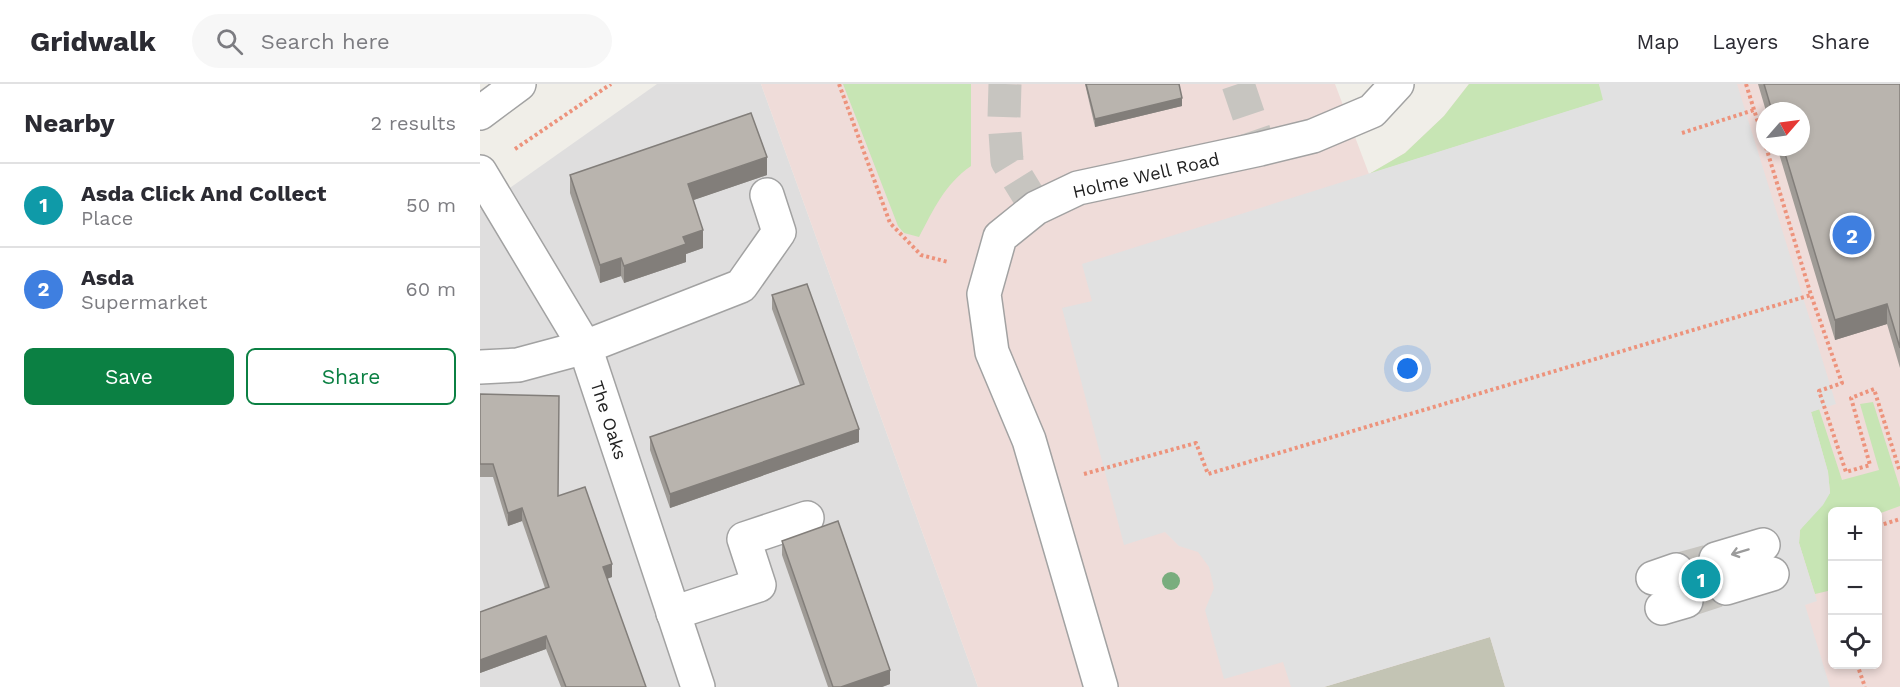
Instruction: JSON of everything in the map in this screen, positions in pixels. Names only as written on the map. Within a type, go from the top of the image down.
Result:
[{"type":"street","points":[[480,113],[519,84]]},
{"type":"street","name":"Holme Well Road","points":[[1101,687],[1029,440],[992,352],[984,294],[1000,237],[1036,208],[1078,188],[1260,150],[1313,136],[1372,111],[1397,84]]},
{"type":"street","name":"The Oaks","points":[[480,172],[585,346],[698,687]]},
{"type":"street","points":[[480,367],[518,365],[585,346],[741,286],[779,232],[767,195]]},
{"type":"street","points":[[673,613],[759,585],[744,539],[807,518]]},
{"type":"street","points":[[1721,573],[1767,559]]},
{"type":"path","points":[[480,172],[611,84]]},
{"type":"path","points":[[839,84],[890,223],[921,255],[990,274]]},
{"type":"path","points":[[1746,84],[1756,117]]},
{"type":"path","points":[[1682,132],[1754,110]]},
{"type":"path","points":[[1768,156],[1811,295],[1842,383],[1819,391],[1846,472],[1870,465],[1851,398],[1874,389],[1900,471]]},
{"type":"path","points":[[1042,486],[1196,443],[1208,474],[1811,295]]},
{"type":"path","points":[[1882,525],[1900,519]]},
{"type":"path","points":[[1859,669],[1865,687]]},
{"type":"shaded area","points":[[657,84],[761,84],[978,687],[480,687],[480,209]]},
{"type":"shaded area","points":[[761,84],[1335,84],[1369,174],[1405,153],[1444,116],[1469,84],[1900,84],[1900,687],[978,687]]},
{"type":"shaded area","points":[[1599,84],[1737,84],[1756,145],[1756,156],[1759,156],[1836,404],[1811,412],[1828,472],[1830,493],[1823,505],[1800,530],[1799,543],[1817,601],[1805,605],[1830,687],[1505,687],[1490,637],[1324,687],[1291,687],[1283,662],[1224,679],[1205,610],[1214,588],[1209,567],[1198,552],[1179,546],[1165,532],[1124,545],[1062,308],[1092,301],[1082,264],[1603,100]]},
{"type":"shaded area","points":[[1490,637],[1505,687],[1324,687]]},
{"type":"green space","points":[[843,84],[971,84],[971,166],[947,189],[919,237],[904,233],[898,226]]},
{"type":"green space","points":[[1469,84],[1599,84],[1604,100],[1369,174],[1405,153],[1444,116]]},
{"type":"green space","points":[[1873,402],[1900,488],[1900,506],[1882,513],[1882,507],[1828,507],[1828,591],[1815,594],[1799,543],[1800,530],[1830,493],[1828,472],[1811,412],[1819,409],[1842,480],[1879,470],[1860,404]]},
{"type":"building","points":[[1086,84],[1179,84],[1182,98],[1095,119]]},
{"type":"building","points":[[1764,84],[1900,84],[1900,348],[1887,304],[1835,320],[1786,156],[1810,156],[1810,102],[1769,102]]},
{"type":"building","points":[[751,113],[767,157],[688,184],[703,230],[683,237],[686,244],[624,266],[621,258],[600,265],[570,175]]},
{"type":"building","points":[[807,284],[859,429],[670,494],[650,437],[804,384],[772,295]]},
{"type":"building","points":[[480,394],[559,396],[558,496],[585,487],[612,564],[603,567],[646,687],[566,687],[546,636],[480,660],[480,612],[549,587],[522,508],[508,513],[493,464],[480,464]]},
{"type":"building","points":[[838,521],[890,670],[841,687],[833,687],[782,541]]},
{"type":"tunnel","points":[[1005,84],[1004,118],[1007,161],[1036,208]]},
{"type":"tunnel","points":[[1238,84],[1260,149]]},
{"type":"tunnel","points":[[1676,570],[1716,559]]},
{"type":"tunnel","points":[[1686,601],[1726,588]]},
{"type":"place","name":"Asda","points":[[1852,235]]},
{"type":"place","name":"Asda Click And Collect","points":[[1701,579]]}]
